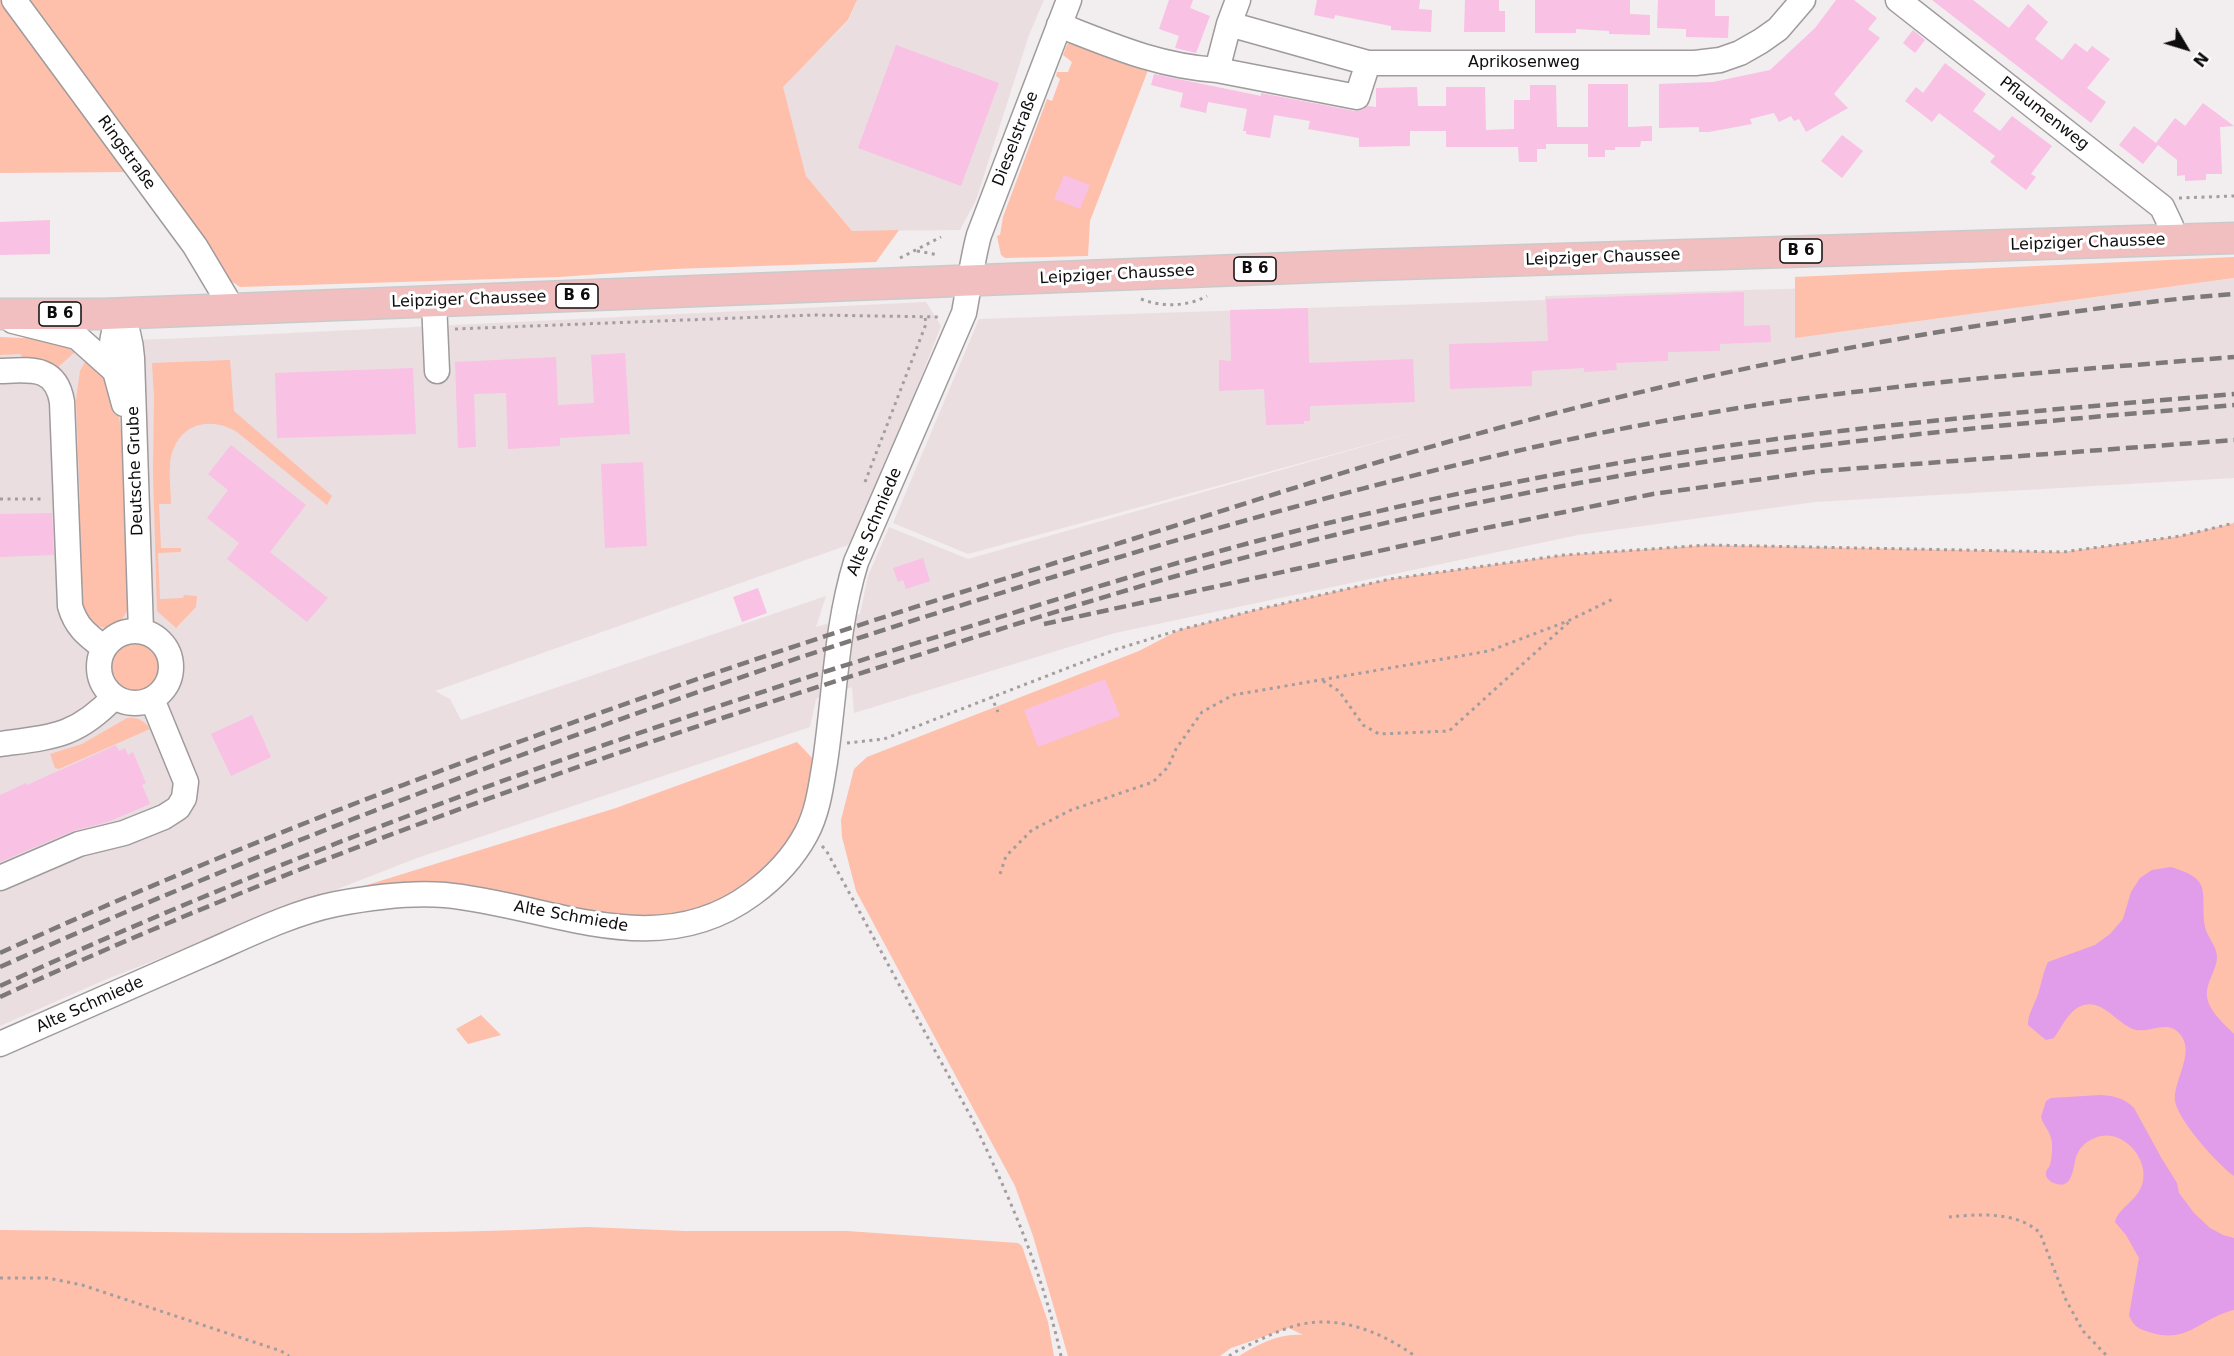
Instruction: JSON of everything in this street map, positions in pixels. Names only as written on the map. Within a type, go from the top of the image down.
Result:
[{"type":"main road","name":"Leipziger Chaussee","points":[[0,316],[232,308],[435,316],[971,280],[2234,238]]},
{"type":"street","name":"Ringstraße","points":[[14,0],[195,246],[232,308]]},
{"type":"street","name":"Dieselstraße","points":[[971,280],[972,258],[979,235],[1069,0]]},
{"type":"street","points":[[1217,70],[1238,0]]},
{"type":"street","name":"Aprikosenweg","points":[[1229,24],[1368,63],[1695,63],[1720,60],[1740,53],[1761,41],[1778,28],[1803,0]]},
{"type":"street","name":"Pflaumenweg","points":[[1898,0],[2159,204],[2171,226],[2172,240]]},
{"type":"street","points":[[1059,25],[1154,61],[1195,69],[1217,70],[1357,97],[1368,63]]},
{"type":"street","name":"Alte Schmiede","points":[[0,1044],[238,940],[300,915],[352,901],[418,894],[444,895],[503,904],[589,923],[661,928],[701,922],[720,915],[764,885],[791,856],[807,833],[819,795],[842,616],[848,589],[870,527],[964,313],[971,280]]},
{"type":"street","points":[[120,313],[110,347],[134,444]]},
{"type":"street","name":"Deutsche Grube","points":[[120,313],[130,339],[141,631]]},
{"type":"street","points":[[0,316],[77,337],[115,371]]},
{"type":"street","points":[[435,316],[437,371]]},
{"type":"street","points":[[0,371],[41,371],[52,377],[60,388],[70,606],[74,621],[104,648]]},
{"type":"street","points":[[141,631],[159,640],[170,657],[171,669],[168,681],[159,694],[152,699],[126,702],[114,697],[104,687],[99,675],[99,661],[104,648],[112,639],[124,633],[141,631]]},
{"type":"street","points":[[0,744],[54,737],[71,731],[87,722],[114,697]]},
{"type":"street","points":[[0,878],[79,844],[124,833],[164,817],[177,808],[184,798],[186,782],[152,699]]},
{"type":"path","points":[[2159,204],[2164,198],[2234,196]]},
{"type":"path","points":[[897,259],[941,237]]},
{"type":"path","points":[[915,251],[939,255]]},
{"type":"path","points":[[1137,297],[1165,305],[1182,304],[1209,294]]},
{"type":"path","points":[[435,316],[925,316],[940,317],[944,322]]},
{"type":"path","points":[[865,482],[926,324],[925,316]]},
{"type":"path","points":[[0,499],[48,499]]},
{"type":"path","points":[[827,745],[884,739],[1114,650],[1179,630],[1389,579],[1564,555],[1708,545],[2063,552],[2181,536],[2234,523]]},
{"type":"path","points":[[1000,874],[1006,855],[1032,830],[1071,810],[1153,782],[1168,767],[1176,749],[1202,712],[1233,695],[1489,651],[1573,619],[1615,598]]},
{"type":"path","points":[[1322,681],[1339,691],[1363,725],[1379,734],[1449,731],[1573,619]]},
{"type":"path","points":[[991,696],[998,712]]},
{"type":"path","points":[[807,833],[826,850],[993,1161],[1034,1263],[1052,1318],[1061,1356]]},
{"type":"path","points":[[1949,1217],[1982,1214],[2032,1225],[2040,1233],[2066,1300],[2083,1331],[2107,1356]]},
{"type":"path","points":[[0,1278],[48,1278],[82,1285],[281,1351],[289,1356]]},
{"type":"path","points":[[1229,1356],[1289,1328],[1314,1322],[1337,1323],[1365,1329],[1391,1339],[1415,1356]]},
{"type":"shaded area","points":[[0,0],[4,0],[130,172],[0,173]]},
{"type":"shaded area","points":[[14,0],[857,0],[848,20],[783,87],[806,176],[852,231],[899,230],[876,262],[673,269],[559,277],[240,287],[220,274],[209,246],[142,155]]},
{"type":"shaded area","points":[[857,0],[1044,0],[1029,35],[976,200],[960,230],[852,231],[806,176],[782,87],[848,21]]},
{"type":"shaded area","points":[[1071,35],[1148,70],[1090,221],[1088,256],[1005,258],[1001,255],[997,236],[1000,235],[1003,217],[1047,99],[1052,101],[1060,79],[1056,76],[1057,72],[1068,72],[1072,62],[1063,55]]},
{"type":"shaded area","points":[[2234,257],[2234,278],[1795,338],[1795,277]]},
{"type":"shaded area","points":[[2234,278],[2234,478],[1815,502],[1578,535],[1115,633],[854,713],[852,687],[816,699],[810,727],[417,858],[107,979],[0,1026],[0,345],[926,302],[941,326],[871,506],[848,545],[435,691],[450,699],[461,720],[826,596],[816,627],[860,614],[868,576],[889,527],[968,559],[1418,431],[968,554],[893,523],[979,319],[1545,300],[1545,296],[1817,288],[1839,332]]},
{"type":"shaded area","points":[[0,337],[44,339],[45,342],[66,347],[75,352],[57,368],[27,361],[20,354],[0,355]]},
{"type":"shaded area","points":[[89,355],[103,369],[118,410],[125,459],[130,605],[121,621],[105,628],[82,618],[73,505],[80,504],[76,400],[80,371]]},
{"type":"shaded area","points":[[230,360],[234,411],[332,496],[327,505],[237,432],[227,427],[206,424],[188,430],[181,436],[171,457],[171,504],[159,504],[161,548],[181,548],[181,552],[158,553],[160,599],[183,598],[184,595],[197,596],[196,607],[176,628],[157,611],[152,363]]},
{"type":"shaded area","points":[[2234,523],[2234,1356],[1239,1356],[1270,1340],[1303,1335],[1289,1328],[1231,1348],[1220,1356],[1068,1356],[1033,1236],[1015,1186],[856,891],[842,837],[841,820],[854,769],[867,757],[1139,651],[1179,630],[1389,579],[1564,555],[1708,545],[2063,552],[2180,536]]},
{"type":"shaded area","points":[[135,640],[149,644],[157,652],[161,666],[157,680],[149,688],[135,692],[121,688],[113,680],[109,666],[113,652],[121,644]]},
{"type":"shaded area","points":[[127,718],[140,720],[150,729],[59,769],[55,768],[50,754],[82,744]]},
{"type":"shaded area","points":[[797,742],[814,760],[808,806],[782,854],[735,895],[675,918],[610,917],[351,890],[616,808]]},
{"type":"shaded area","points":[[2171,867],[2194,877],[2202,888],[2205,927],[2217,957],[2207,992],[2208,1002],[2234,1034],[2234,1176],[2200,1142],[2178,1109],[2175,1093],[2186,1050],[2184,1041],[2175,1029],[2163,1027],[2133,1029],[2104,1009],[2091,1004],[2074,1010],[2054,1038],[2046,1040],[2028,1025],[2048,962],[2095,945],[2110,934],[2123,919],[2131,892],[2140,878],[2152,870]]},
{"type":"shaded area","points":[[481,1015],[501,1035],[468,1044],[456,1029]]},
{"type":"shaded area","points":[[2101,1095],[2119,1098],[2134,1108],[2177,1183],[2179,1193],[2194,1213],[2210,1228],[2234,1238],[2234,1310],[2184,1333],[2174,1335],[2145,1331],[2132,1322],[2129,1315],[2139,1258],[2126,1235],[2115,1222],[2120,1212],[2141,1188],[2143,1172],[2137,1154],[2122,1140],[2104,1136],[2092,1139],[2081,1148],[2071,1177],[2065,1184],[2052,1182],[2046,1175],[2052,1155],[2052,1141],[2041,1117],[2046,1101],[2051,1098]]},
{"type":"shaded area","points":[[587,1227],[685,1231],[847,1231],[1018,1243],[1022,1246],[1048,1322],[1054,1356],[0,1356],[0,1230],[367,1233]]},
{"type":"building","points":[[1169,0],[1193,0],[1190,8],[1210,16],[1196,53],[1175,48],[1179,36],[1159,29]]},
{"type":"building","points":[[1317,0],[1420,0],[1419,9],[1432,10],[1431,32],[1391,30],[1391,26],[1335,15],[1334,19],[1314,15]]},
{"type":"building","points":[[1465,0],[1499,0],[1499,11],[1505,11],[1505,32],[1464,32]]},
{"type":"building","points":[[1535,0],[1630,0],[1630,14],[1650,15],[1650,35],[1609,34],[1609,31],[1576,29],[1576,33],[1535,33]]},
{"type":"building","points":[[1658,0],[1715,0],[1715,16],[1729,16],[1728,38],[1686,37],[1686,29],[1657,28]]},
{"type":"building","points":[[1836,0],[1854,0],[1877,18],[1868,29],[1880,38],[1834,94],[1848,108],[1806,132],[1799,119],[1794,121],[1791,116],[1779,122],[1774,113],[1750,119],[1752,124],[1709,132],[1699,132],[1699,127],[1659,128],[1659,84],[1713,82],[1770,70],[1815,28]]},
{"type":"building","points":[[1932,0],[1973,0],[2009,28],[2028,4],[2048,22],[2035,39],[2062,60],[2075,43],[2087,52],[2092,46],[2110,59],[2087,88],[2106,102],[2091,123]]},
{"type":"building","points":[[1913,30],[1925,40],[1915,53],[1903,43]]},
{"type":"building","points":[[896,45],[999,83],[961,186],[858,148]]},
{"type":"building","points":[[1945,63],[1986,94],[1973,111],[2000,131],[2012,116],[2052,146],[2031,174],[2036,177],[2026,190],[1990,162],[1995,156],[1939,113],[1932,122],[1905,101],[1916,87],[1923,93]]},
{"type":"building","points":[[1154,74],[1261,96],[1261,93],[1355,111],[1368,106],[1376,107],[1376,88],[1417,87],[1418,106],[1446,106],[1446,87],[1485,87],[1486,130],[1514,129],[1514,100],[1530,100],[1530,85],[1556,85],[1557,127],[1588,127],[1588,84],[1628,84],[1628,127],[1652,126],[1652,141],[1641,141],[1640,147],[1615,147],[1615,150],[1605,150],[1605,157],[1588,157],[1588,144],[1546,144],[1546,149],[1537,149],[1537,162],[1519,162],[1518,147],[1446,147],[1446,131],[1410,131],[1410,146],[1359,147],[1359,138],[1308,129],[1310,121],[1274,115],[1270,138],[1246,134],[1246,131],[1243,131],[1247,109],[1208,102],[1206,113],[1180,107],[1183,93],[1151,85]]},
{"type":"building","points":[[2203,103],[2234,126],[2220,127],[2222,174],[2206,174],[2206,180],[2185,181],[2185,175],[2177,176],[2177,160],[2158,145],[2143,164],[2119,145],[2134,126],[2156,143],[2175,118],[2185,126]]},
{"type":"building","points":[[1842,135],[1863,151],[1842,178],[1821,161]]},
{"type":"building","points":[[1064,175],[1090,185],[1080,209],[1054,199]]},
{"type":"building","points":[[50,220],[50,254],[0,255],[0,222]]},
{"type":"building","points":[[1744,292],[1744,326],[1770,325],[1771,342],[1720,344],[1720,351],[1668,352],[1668,361],[1616,363],[1617,370],[1584,372],[1584,368],[1532,371],[1532,386],[1450,389],[1449,344],[1548,341],[1546,299]]},
{"type":"building","points":[[1308,308],[1309,363],[1413,359],[1415,402],[1310,406],[1310,421],[1304,421],[1304,424],[1266,425],[1264,389],[1219,391],[1219,360],[1231,361],[1230,310]]},
{"type":"building","points":[[625,353],[630,434],[560,438],[560,446],[508,449],[506,393],[474,394],[476,447],[458,448],[455,362],[556,357],[558,405],[594,403],[591,355]]},
{"type":"building","points":[[413,368],[416,434],[277,438],[275,373]]},
{"type":"building","points":[[231,445],[306,505],[270,552],[328,598],[307,622],[227,559],[239,543],[207,518],[228,490],[208,474]]},
{"type":"building","points":[[643,462],[647,546],[605,548],[601,464]]},
{"type":"building","points":[[52,513],[54,555],[0,557],[0,514]]},
{"type":"building","points":[[923,558],[930,581],[906,589],[903,580],[898,582],[893,568]]},
{"type":"building","points":[[758,588],[767,613],[742,622],[733,597]]},
{"type":"building","points":[[1105,679],[1120,716],[1038,747],[1024,710]]},
{"type":"building","points":[[252,715],[271,757],[231,776],[211,734]]},
{"type":"building","points":[[116,745],[119,751],[125,748],[128,755],[133,752],[146,783],[142,785],[150,804],[108,822],[73,831],[0,862],[0,795]]},
{"type":"railway","points":[[0,953],[278,834],[561,727],[847,629],[1388,459],[1665,386],[1859,346],[2019,320],[2142,303],[2234,294]]},
{"type":"railway","points":[[0,967],[258,857],[389,805],[652,708],[785,662],[1053,577],[1310,503],[1569,439],[1745,407],[1928,384],[2234,357]]},
{"type":"railway","points":[[0,986],[222,889],[334,844],[562,760],[792,682],[1141,574],[1272,537],[1483,489],[1589,468],[1716,447],[1937,420],[2234,394]]},
{"type":"railway","points":[[0,997],[214,904],[431,819],[652,742],[874,669],[1090,601],[1220,564],[1469,505],[1695,463],[1926,433],[2234,405]]},
{"type":"railway","points":[[1044,624],[1466,532],[1653,494],[1821,471],[2234,440]]}]
